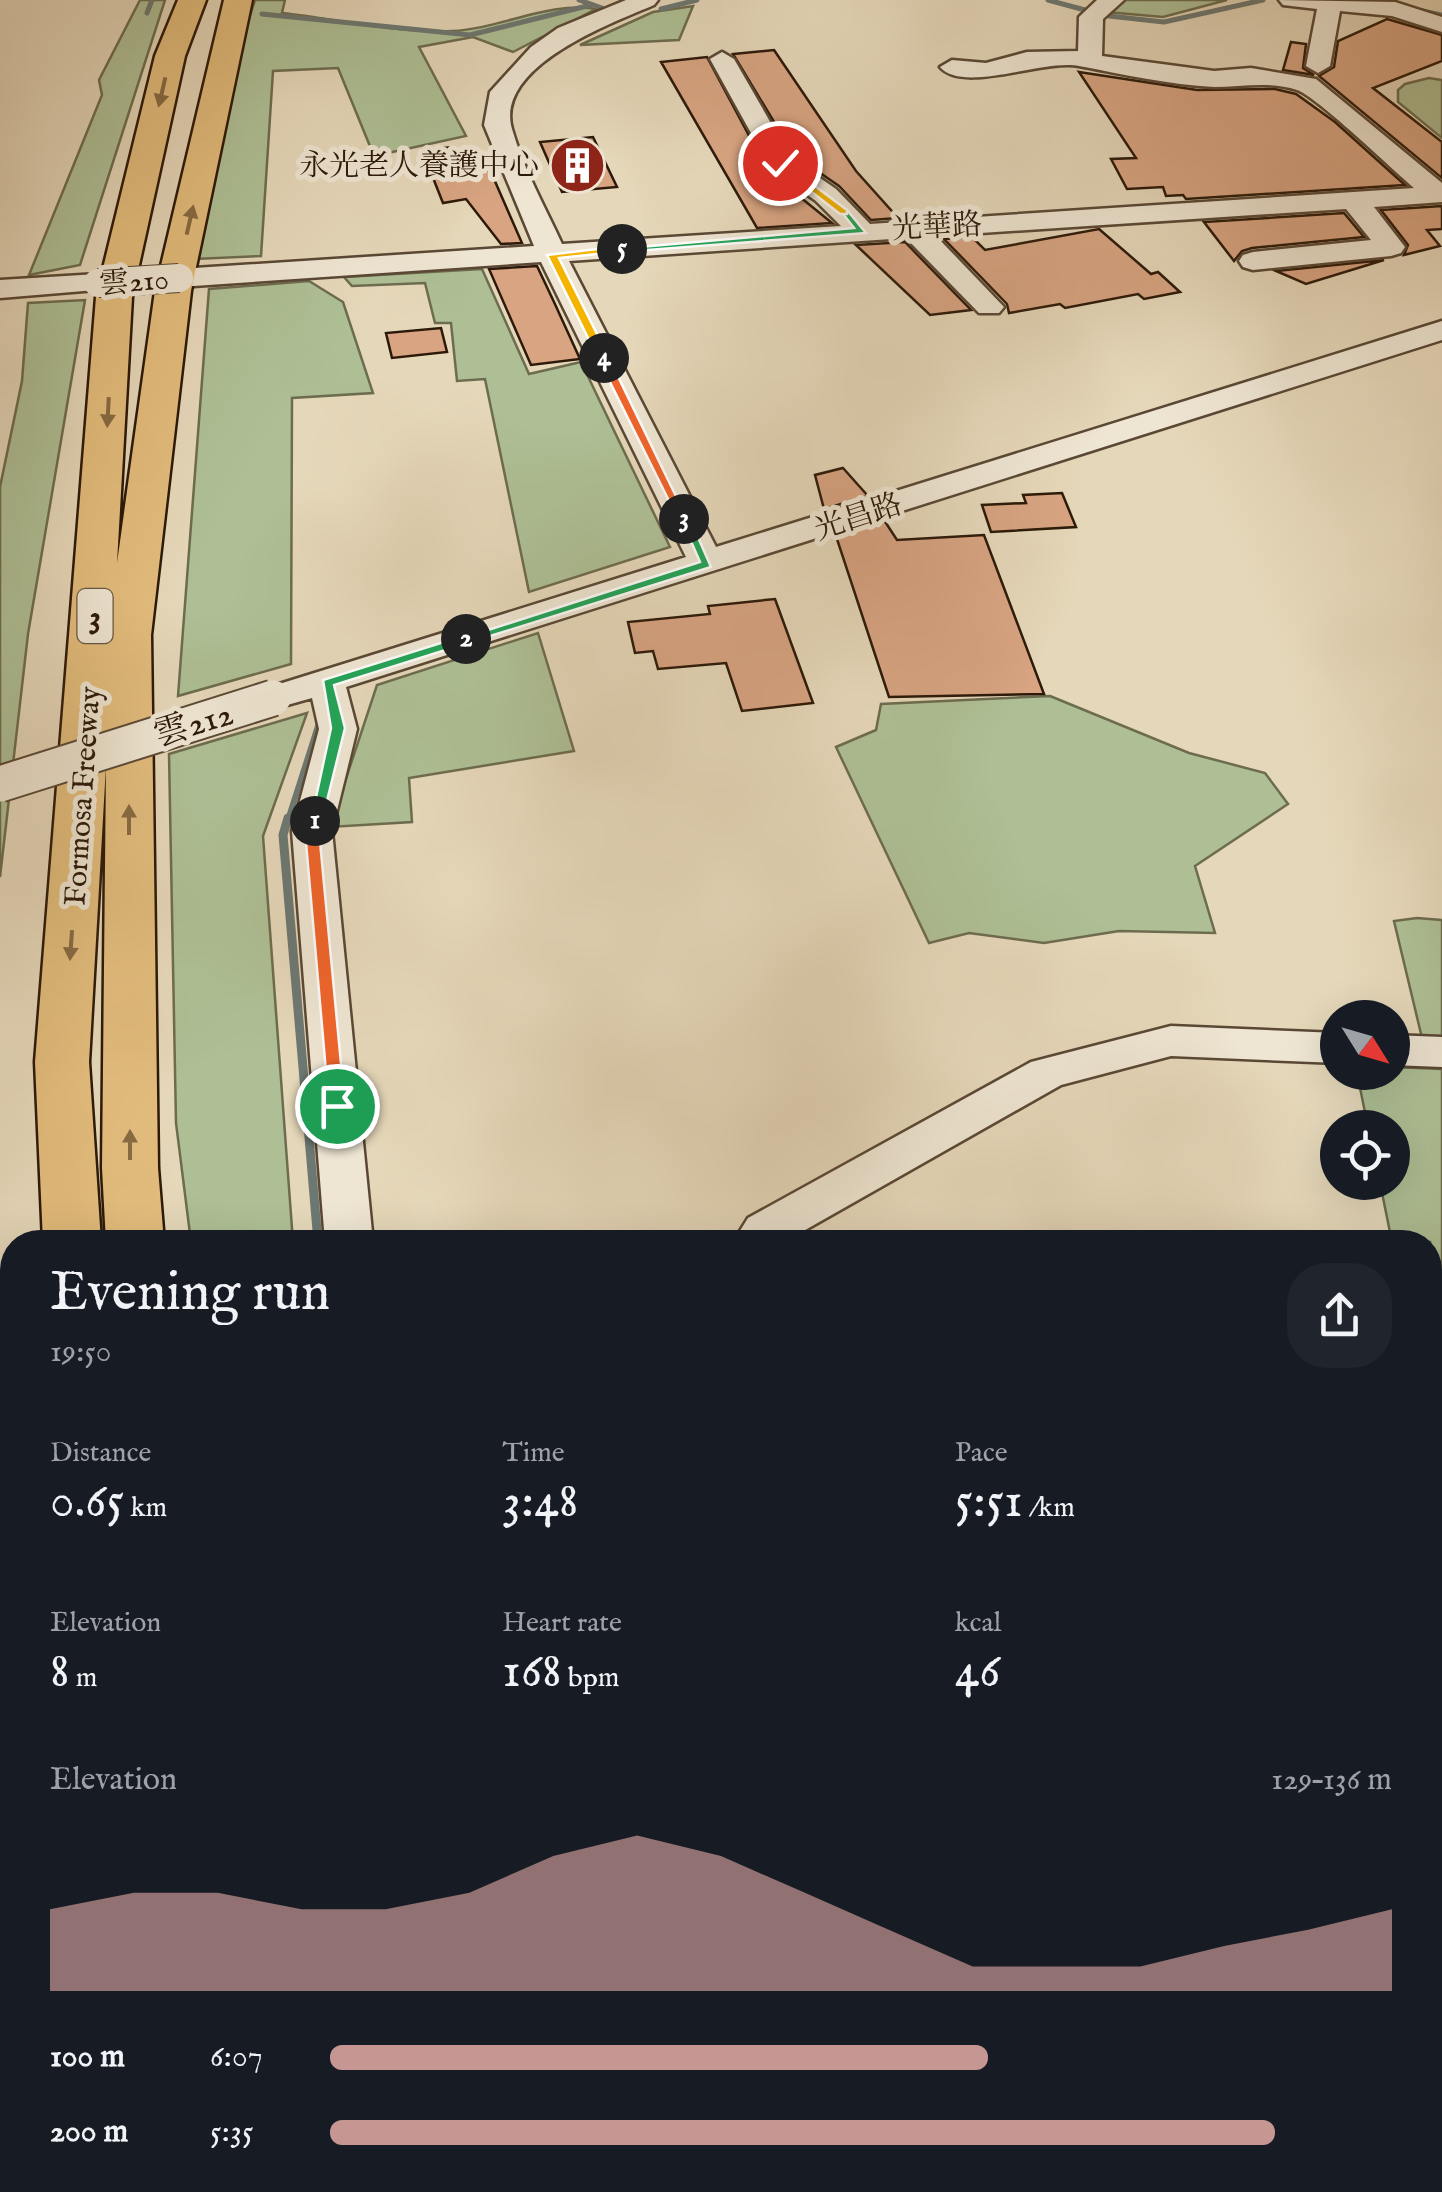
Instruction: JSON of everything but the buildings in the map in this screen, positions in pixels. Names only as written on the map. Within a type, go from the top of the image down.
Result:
[{"type":"highway","name":"Formosa Freeway","points":[[71,1230],[62,1062],[114,297],[170,56],[192,0]]},
{"type":"highway","name":"Formosa Freeway","points":[[134,1230],[130,1168],[128,635],[173,292],[238,0]]},
{"type":"street","points":[[646,0],[568,34],[540,52],[503,92],[497,126],[552,255],[707,564]]},
{"type":"street","points":[[1112,0],[1092,18],[1090,62],[1214,79],[1251,76],[1307,84],[1440,194]]},
{"type":"street","points":[[1291,0],[1395,9],[1442,26]]},
{"type":"street","points":[[1318,66],[1330,1]]},
{"type":"street","points":[[1408,32],[1442,26]]},
{"type":"street","points":[[722,58],[780,163],[826,194],[862,230]]},
{"type":"street","points":[[952,67],[987,71],[1027,59],[1090,58]]},
{"type":"street","name":"光華路","points":[[253,273],[1440,194]]},
{"type":"street","points":[[1253,261],[1391,247],[1354,200]]},
{"type":"street","points":[[912,228],[989,307]]},
{"type":"street","name":"雲210","points":[[7,289],[253,273]]},
{"type":"street","name":"光昌路","points":[[272,698],[1442,330]]},
{"type":"street","points":[[327,683],[338,728],[312,831],[348,1230]]},
{"type":"street","name":"雲212","points":[[0,784],[272,698]]},
{"type":"street","points":[[767,1230],[1047,1073],[1171,1040],[1320,1047]]},
{"type":"street","points":[[1410,1051],[1442,1052]]},
{"type":"green space","points":[[140,0],[165,0],[80,265],[29,275],[102,95],[99,80]]},
{"type":"green space","points":[[255,0],[285,0],[282,13],[431,31],[470,29],[560,9],[596,9],[513,52],[473,37],[419,47],[466,136],[374,156],[338,68],[273,71],[261,256],[195,259],[239,50]]},
{"type":"green space","points":[[1120,0],[1227,0],[1163,17],[1106,12]]},
{"type":"green space","points":[[693,6],[679,40],[580,45],[653,12]]},
{"type":"green space","points":[[1429,78],[1442,80],[1442,138],[1398,102],[1398,90],[1405,84]]},
{"type":"green space","points":[[482,269],[529,374],[581,362],[670,547],[529,592],[485,379],[457,381],[451,323],[435,323],[425,283],[352,286],[344,277]]},
{"type":"green space","points":[[309,281],[343,302],[373,393],[292,398],[291,664],[178,696],[209,289]]},
{"type":"green space","points":[[85,300],[28,634],[0,877],[0,487],[22,381],[28,303]]},
{"type":"green space","points":[[538,633],[574,751],[409,778],[412,822],[330,827],[377,685]]},
{"type":"green space","points":[[1050,696],[1189,753],[1265,773],[1288,804],[1195,866],[1215,933],[1119,931],[1044,943],[969,933],[929,943],[836,747],[876,730],[881,704]]},
{"type":"green space","points":[[307,713],[263,836],[292,1230],[189,1230],[176,1123],[169,754]]},
{"type":"green space","points":[[1442,920],[1442,1039],[1422,1038],[1394,921]]},
{"type":"green space","points":[[1410,1068],[1442,1069],[1442,1230],[1390,1230],[1383,1200],[1410,1200],[1410,1110],[1365,1110],[1360,1090],[1410,1090]]},
{"type":"waterway","points":[[147,13],[152,0]]},
{"type":"waterway","points":[[579,0],[602,8]]},
{"type":"waterway","points":[[661,9],[697,0]]},
{"type":"waterway","points":[[1048,0],[1085,10]]},
{"type":"waterway","points":[[1109,16],[1164,22],[1263,0]]},
{"type":"waterway","points":[[1370,0],[1442,15]]},
{"type":"waterway","points":[[262,14],[470,35],[591,5]]},
{"type":"waterway","points":[[288,820],[320,720]]},
{"type":"waterway","points":[[288,818],[283,835],[317,1230]]},
{"type":"place","name":"永光老人養護中心","points":[[578,165]]},
{"type":"route","points":[[337,1106],[312,831],[338,728],[327,683],[707,564],[552,255],[862,230],[826,194],[780,163]]}]
